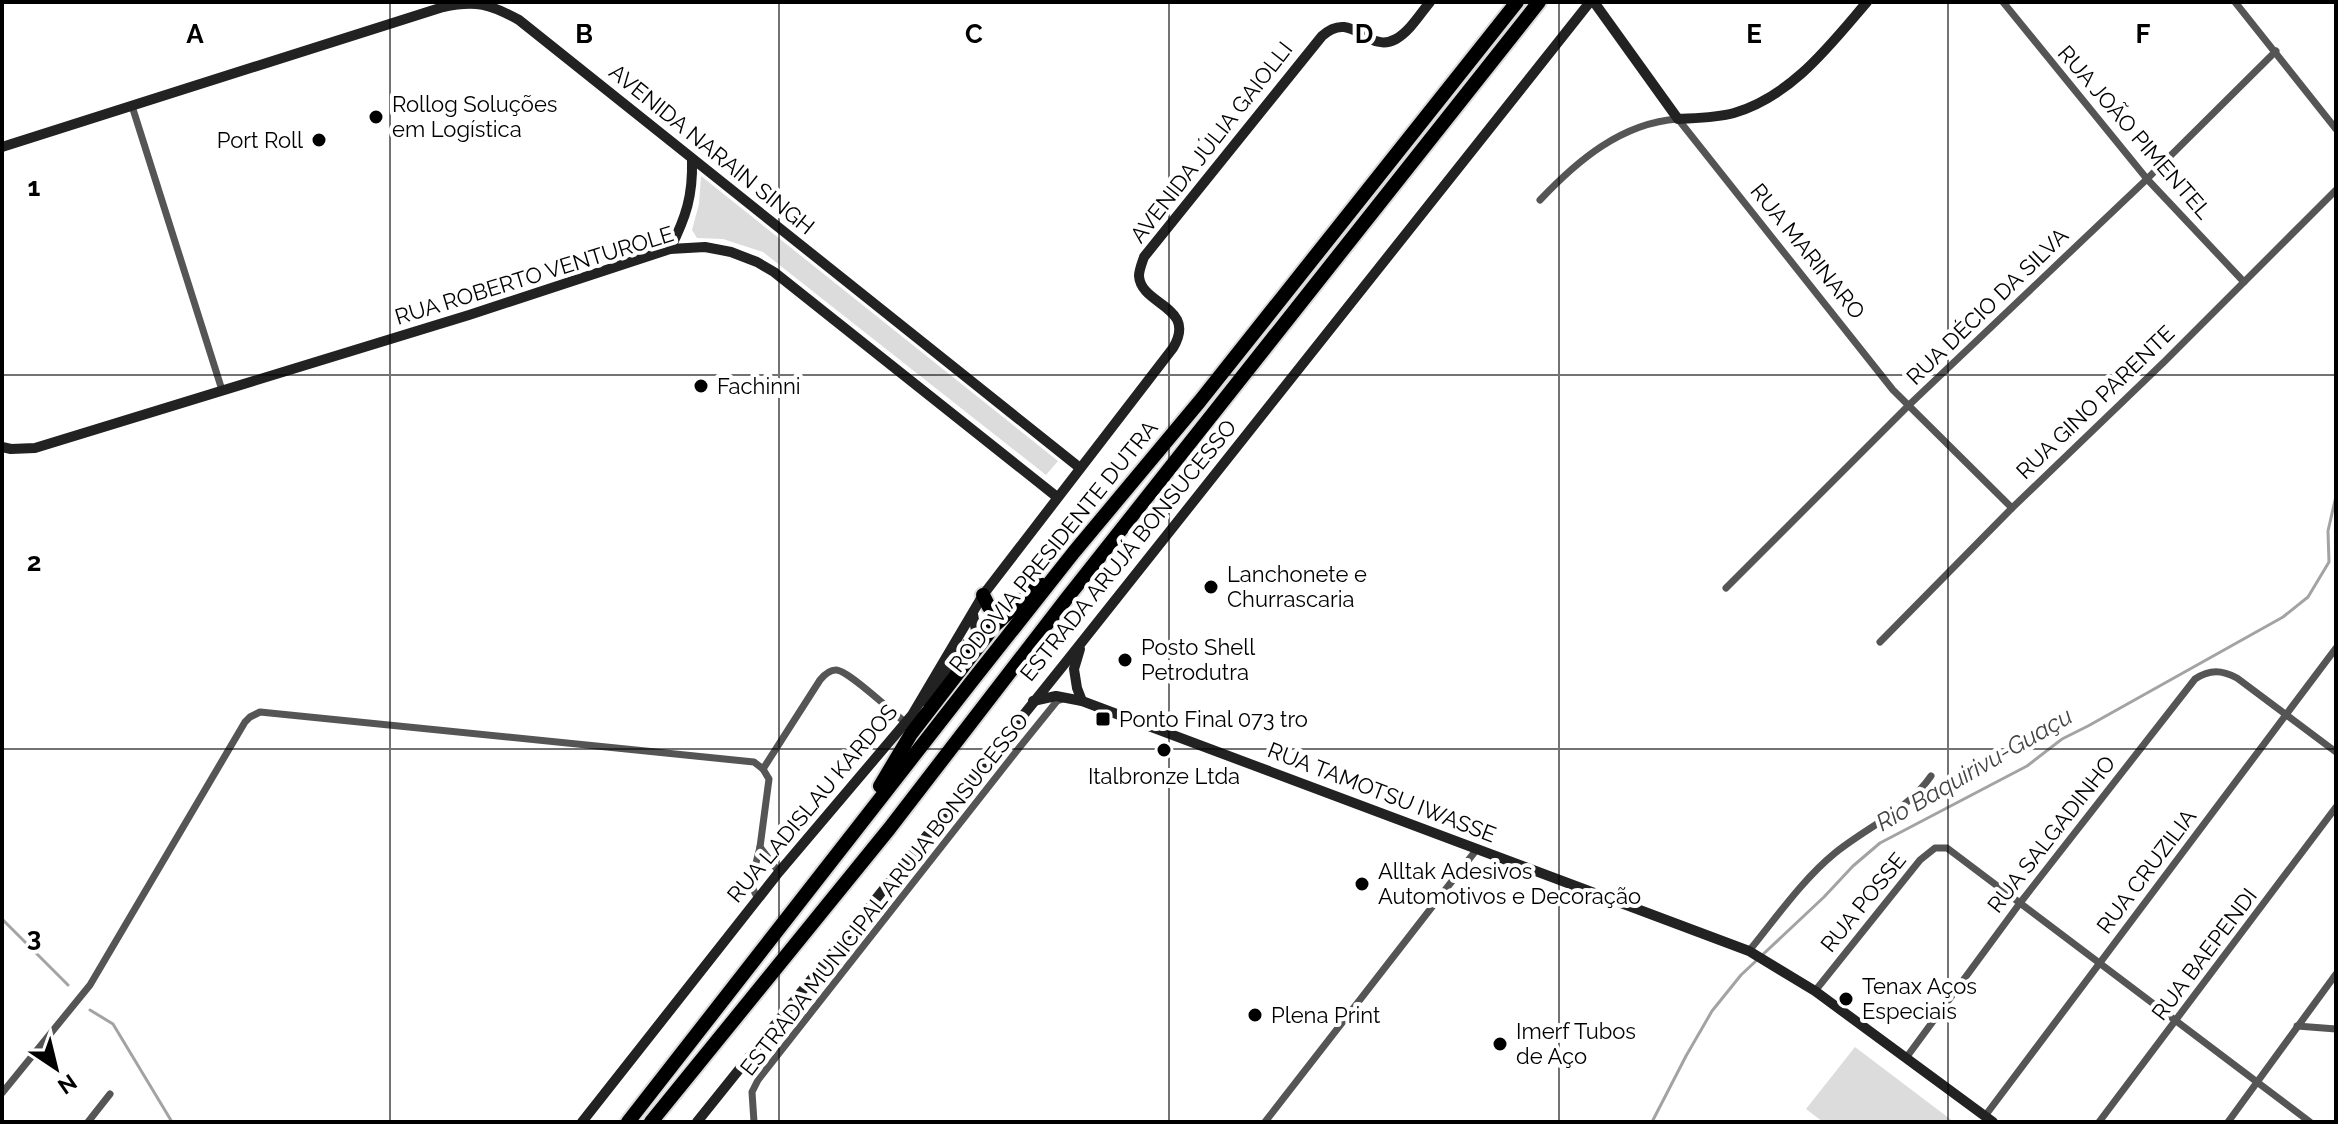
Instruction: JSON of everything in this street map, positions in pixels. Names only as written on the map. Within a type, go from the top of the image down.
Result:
[{"type":"highway","name":"RODOVIA PRESIDENTE DUTRA","points":[[628,1122],[1074,552],[1200,401],[1517,2]]},
{"type":"highway","name":"RODOVIA PRESIDENTE DUTRA","points":[[651,1122],[889,829],[1067,598],[1539,2]]},
{"type":"highway","points":[[859,825],[919,723],[995,625],[1074,552]]},
{"type":"highway","points":[[983,595],[989,607],[1009,612]]},
{"type":"highway","points":[[899,753],[909,719]]},
{"type":"street","name":"AVENIDA NARAIN SINGH","points":[[2,147],[443,7],[465,2],[494,6],[519,20],[1080,468]]},
{"type":"street","name":"AVENIDA JÚLIA GAIOLLI","points":[[1057,497],[1177,341],[1176,318],[1149,293],[1139,278],[1144,257],[1304,55],[1328,30],[1343,26],[1373,41],[1389,42],[1407,31],[1430,2]]},
{"type":"street","name":"RUA MARINARO","points":[[1592,2],[1678,119],[1893,390],[2012,508]]},
{"type":"street","name":"ESTRADA ARUJÁ BONSUCESSO","points":[[697,1122],[1592,2]]},
{"type":"street","points":[[1540,200],[1570,169],[1592,152],[1639,127],[1664,120],[1732,113],[1759,104],[1812,64],[1867,2]]},
{"type":"street","name":"RUA JOÃO PIMENTEL","points":[[2003,2],[2147,179],[2244,282]]},
{"type":"street","points":[[2235,2],[2336,129]]},
{"type":"street","name":"RUA DÉCIO DA SILVA","points":[[1726,588],[1909,405],[2147,179],[2276,51]]},
{"type":"street","points":[[132,106],[222,390]]},
{"type":"street","points":[[670,249],[689,206],[693,186],[692,160]]},
{"type":"street","name":"RUA GINO PARENTE","points":[[1880,642],[2336,190]]},
{"type":"street","name":"RUA ROBERTO VENTUROLE","points":[[2,447],[35,448],[469,315],[670,249],[705,247],[731,252],[774,272],[1057,497]]},
{"type":"street","points":[[983,595],[1057,497]]},
{"type":"street","name":"RUA LADISLAU KARDOS","points":[[582,1122],[779,872],[935,688],[976,631],[973,614],[983,595]]},
{"type":"street","points":[[1080,645],[1074,669],[1082,701]]},
{"type":"street","name":"RUA CRUZILIA","points":[[1989,1119],[2099,964],[2336,648]]},
{"type":"street","points":[[763,769],[820,680],[831,671],[848,675],[909,719]]},
{"type":"street","name":"RUA SALGADINHO","points":[[1906,1058],[2020,903],[2195,679],[2219,671],[2237,678],[2336,752]]},
{"type":"street","name":"RUA TAMOTSU IWASSE","points":[[1033,701],[1056,696],[1082,701],[1750,951],[1815,991],[1989,1119]]},
{"type":"street","name":"ESTRADA MUNICIPAL ARUJA BONSUCESSO","points":[[754,1122],[752,1092],[758,1080],[1019,748],[1057,701],[1065,698]]},
{"type":"street","points":[[2,1093],[96,975],[245,722],[254,714],[265,712],[749,761],[763,769],[769,785],[752,879],[758,899]]},
{"type":"street","points":[[1750,951],[1819,868],[1835,853],[1915,797],[1931,776]]},
{"type":"street","name":"RUA BAEPENDI","points":[[2099,1122],[2336,807]]},
{"type":"street","points":[[760,847],[779,872]]},
{"type":"street","name":"RUA POSSE","points":[[1815,991],[1920,860],[1935,848],[1947,848],[2020,903]]},
{"type":"street","points":[[1265,1122],[1477,849]]},
{"type":"street","points":[[2020,903],[2310,1122]]},
{"type":"street","points":[[2228,1122],[2336,974]]},
{"type":"street","points":[[2297,1026],[2336,1029]]},
{"type":"street","points":[[88,1122],[110,1094]]},
{"type":"shaded area","points":[[701,176],[1058,461],[1046,475],[763,252],[723,239],[697,238],[692,230],[699,204]]},
{"type":"shaded area","points":[[1855,1047],[1954,1122],[1823,1122],[1806,1109]]},
{"type":"waterway","name":"Rio Baquirivu-Guaçu","points":[[1652,1122],[1712,1011],[1741,975],[1880,843],[2027,766],[2062,739],[2283,617],[2308,597],[2329,562],[2328,531],[2336,496]]},
{"type":"waterway","points":[[2,919],[68,985]]},
{"type":"waterway","points":[[90,1010],[113,1024],[172,1122]]},
{"type":"place","name":"Rollog Soluções em Logística","points":[[376,117]]},
{"type":"place","name":"Port Roll","points":[[319,140]]},
{"type":"place","name":"Fachinni","points":[[701,386]]},
{"type":"place","name":"Lanchonete e Churrascaria","points":[[1211,587]]},
{"type":"place","name":"Posto Shell Petrodutra","points":[[1125,660]]},
{"type":"place","name":"Ponto Final 073 tro","points":[[1103,719]]},
{"type":"place","name":"Italbronze Ltda","points":[[1164,750]]},
{"type":"place","name":"Alltak Adesivos Automotivos e Decoração","points":[[1362,884]]},
{"type":"place","name":"Tenax Aços Especiais","points":[[1846,999]]},
{"type":"place","name":"Plena Print","points":[[1255,1015]]},
{"type":"place","name":"Imerf Tubos de Aço","points":[[1500,1044]]}]
